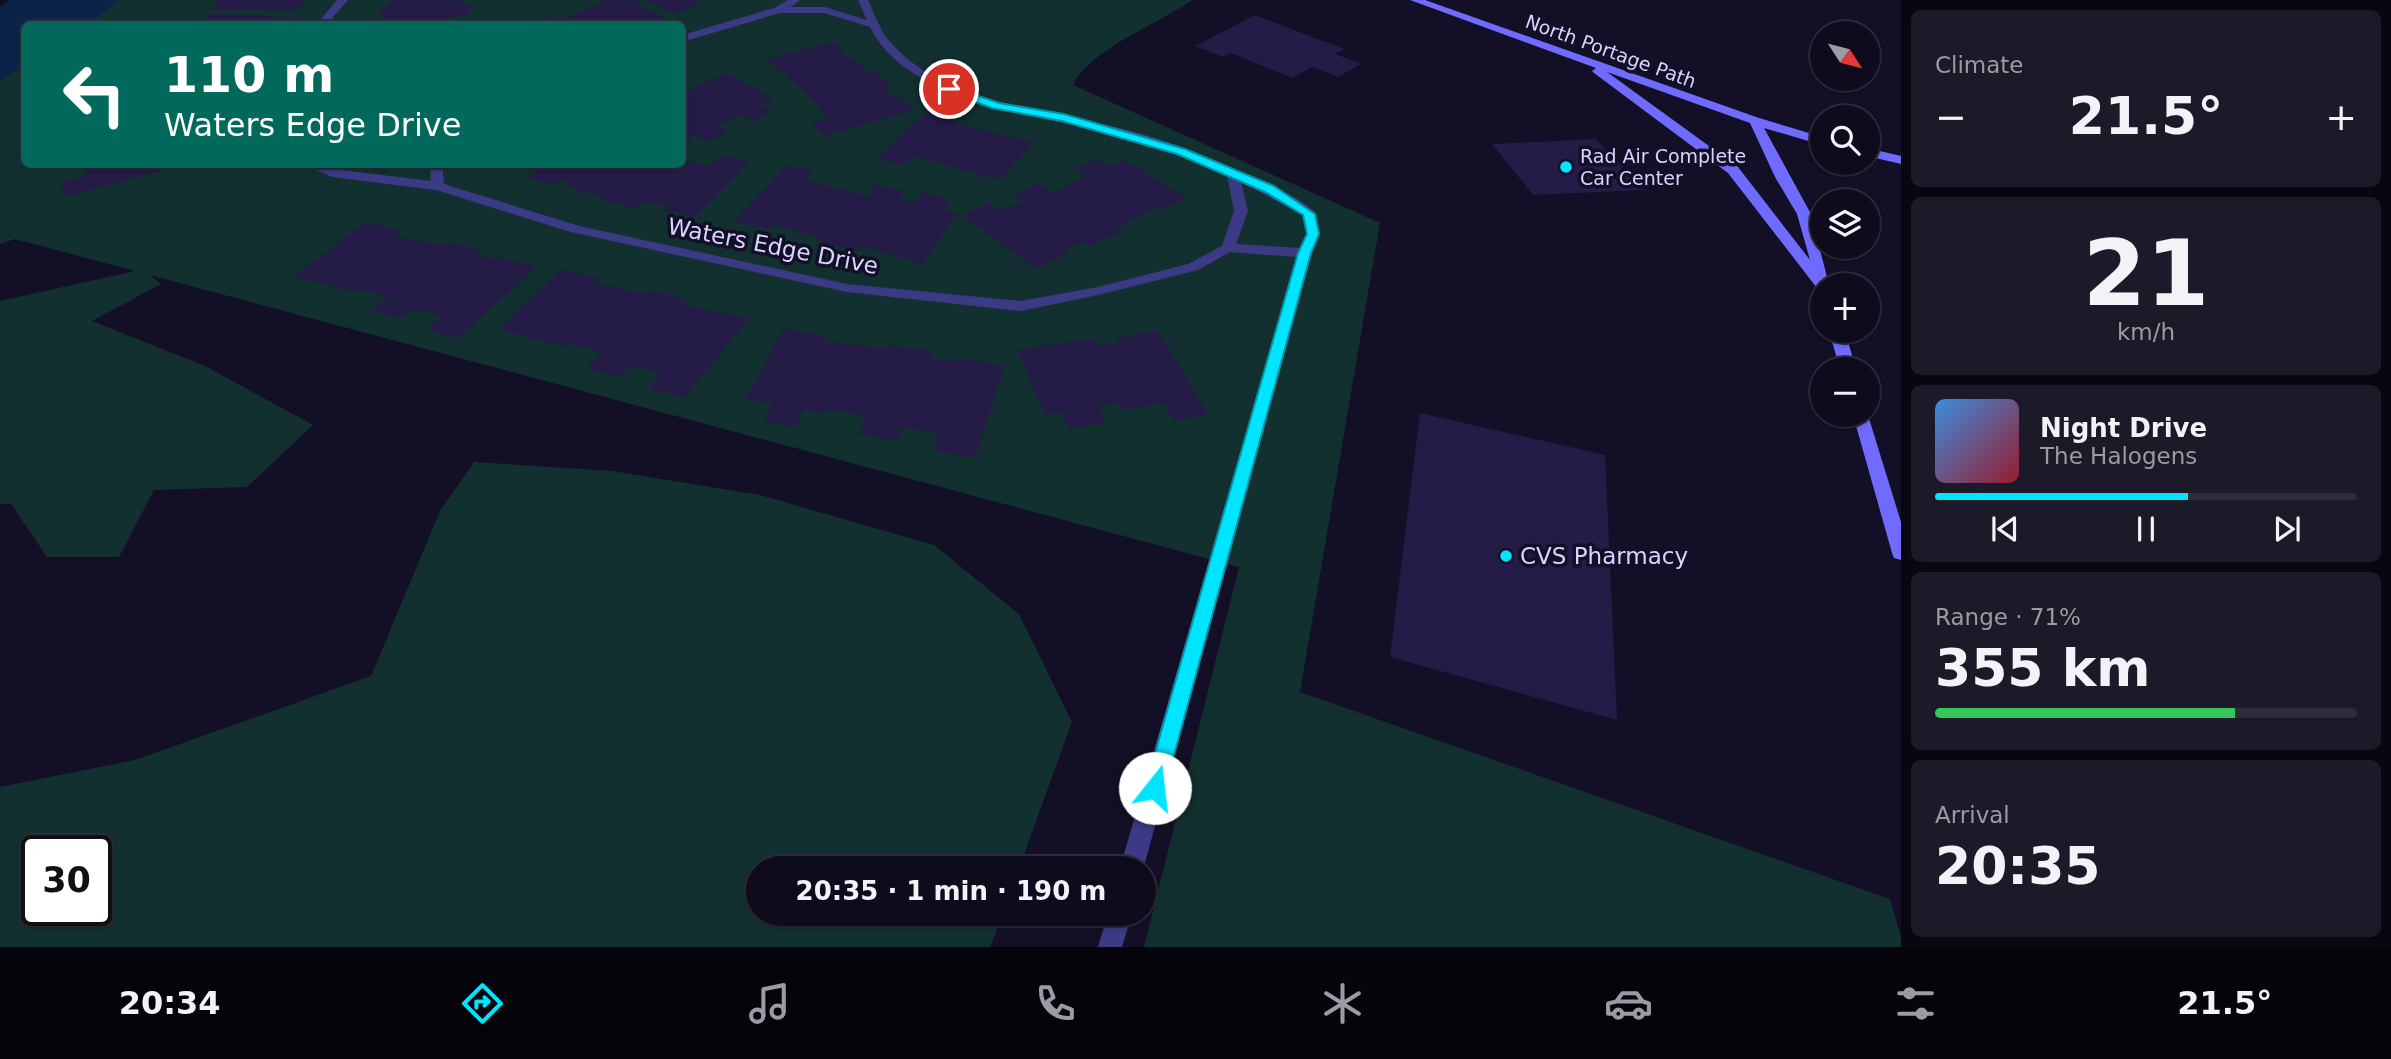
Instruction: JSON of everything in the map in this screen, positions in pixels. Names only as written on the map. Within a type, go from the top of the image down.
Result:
[{"type":"main road","name":"North Portage Path","points":[[1415,0],[1755,121],[1810,137]]},
{"type":"main road","points":[[1578,57],[1733,170],[1814,273]]},
{"type":"main road","points":[[1755,121],[1804,214],[1820,273]]},
{"type":"main road","points":[[1880,155],[1901,160]]},
{"type":"main road","points":[[1864,427],[1901,553]]},
{"type":"street","points":[[325,21],[343,0]]},
{"type":"street","points":[[686,38],[778,9],[795,0]]},
{"type":"street","points":[[863,0],[870,24],[905,62],[949,89],[996,106],[1064,118],[1181,151],[1270,189],[1309,214],[1313,234],[1305,253],[1135,856]]},
{"type":"street","points":[[778,9],[825,10],[870,24]]},
{"type":"street","name":"Waters Edge Drive","points":[[319,168],[332,173],[438,186],[576,229],[847,288],[1021,306],[1098,291],[1193,267],[1228,248]]},
{"type":"street","points":[[332,173],[344,168]]},
{"type":"street","points":[[436,168],[438,186]]},
{"type":"street","points":[[1233,174],[1241,211],[1228,248],[1305,253]]},
{"type":"street","points":[[1110,947],[1116,926]]},
{"type":"green space","points":[[115,0],[1192,0],[1110,48],[1082,71],[1073,85],[1380,223],[1300,692],[1890,899],[1901,937],[1901,947],[1144,947],[1149,926],[1156,926],[1156,899],[1239,567],[150,275],[161,284],[92,321],[205,366],[313,425],[247,487],[154,490],[119,557],[47,557],[11,504],[0,504],[0,301],[135,271],[15,239],[0,244],[0,81],[21,66],[21,168],[686,168],[686,21],[88,21]]},
{"type":"green space","points":[[474,462],[612,471],[760,495],[934,545],[1019,614],[1072,722],[1023,856],[746,856],[746,926],[998,926],[990,947],[0,947],[0,787],[135,760],[371,676],[440,511]]},
{"type":"water","points":[[10,0],[119,0],[93,21],[21,21],[21,66],[0,81],[0,7]]},
{"type":"building","points":[[220,0],[306,0],[297,10],[209,10]]},
{"type":"building","points":[[460,0],[457,4],[474,4],[467,15],[454,15],[450,21],[380,21],[385,15],[378,15],[390,2]]},
{"type":"building","points":[[599,0],[632,0],[665,18],[656,21],[556,21],[604,3]]},
{"type":"building","points":[[647,0],[699,0],[695,2],[700,4],[674,14]]},
{"type":"building","points":[[212,13],[295,18],[291,21],[202,21]]},
{"type":"building","points":[[1255,15],[1344,49],[1335,54],[1361,64],[1338,77],[1312,67],[1292,78],[1231,53],[1223,57],[1195,46]]},
{"type":"building","points":[[546,16],[556,21],[531,21]]},
{"type":"building","points":[[833,42],[847,53],[841,55],[843,58],[848,56],[869,71],[862,75],[875,71],[892,86],[884,88],[891,94],[887,96],[889,98],[897,96],[914,110],[824,136],[811,123],[829,118],[815,104],[817,103],[767,59]]},
{"type":"building","points":[[726,73],[774,99],[760,105],[772,112],[752,121],[740,115],[717,125],[728,132],[707,142],[695,135],[686,139],[686,92]]},
{"type":"building","points":[[925,113],[959,122],[957,124],[1034,142],[999,180],[913,156],[903,165],[877,158]]},
{"type":"building","name":"Rad Air Complete Car Center","points":[[1596,139],[1644,190],[1533,195],[1492,144]]},
{"type":"building","points":[[721,156],[749,162],[695,217],[661,209],[666,204],[661,203],[658,206],[642,202],[636,208],[601,200],[607,195],[578,191],[581,189],[565,185],[568,182],[562,181],[557,185],[528,178],[539,168],[686,168],[686,161],[711,166]]},
{"type":"building","points":[[1096,159],[1108,167],[1124,160],[1187,198],[1159,211],[1149,208],[1152,210],[1115,229],[1120,232],[1090,246],[1084,242],[1066,250],[1069,253],[1036,269],[962,215],[989,203],[1001,211],[1024,201],[1014,195],[1039,183],[1053,193],[1087,176],[1075,168]]},
{"type":"building","points":[[787,165],[813,171],[804,180],[868,196],[876,185],[905,191],[898,199],[914,203],[922,192],[951,199],[943,209],[958,213],[922,264],[862,246],[858,251],[820,242],[824,239],[776,225],[771,230],[734,221]]},
{"type":"building","points":[[85,168],[170,168],[64,197],[61,183],[87,175]]},
{"type":"building","points":[[366,222],[400,231],[393,236],[443,245],[447,242],[481,250],[476,255],[496,260],[499,257],[536,267],[458,338],[427,330],[441,317],[413,309],[401,319],[372,311],[389,297],[359,289],[354,292],[295,276]]},
{"type":"building","points":[[562,269],[598,278],[593,284],[595,285],[597,283],[646,294],[651,290],[688,300],[684,305],[749,318],[684,398],[649,388],[661,374],[630,365],[620,377],[587,368],[602,352],[568,343],[564,347],[498,329]]},
{"type":"building","points":[[784,329],[828,336],[824,343],[828,344],[829,341],[886,349],[888,345],[932,351],[930,358],[956,362],[957,358],[1005,366],[975,458],[933,450],[939,434],[902,427],[897,441],[858,434],[866,416],[826,409],[824,414],[804,410],[796,427],[765,422],[773,404],[745,399]]},
{"type":"building","points":[[1159,331],[1208,415],[1174,421],[1164,403],[1121,410],[1118,403],[1098,407],[1106,422],[1069,429],[1062,412],[1045,415],[1017,350],[1093,338],[1096,346],[1119,342],[1117,338]]},
{"type":"building","name":"CVS Pharmacy","points":[[1420,413],[1605,455],[1617,720],[1390,657]]},
{"type":"place","name":"Rad Air Complete Car Center","points":[[1566,167]]},
{"type":"place","name":"CVS Pharmacy","points":[[1506,556]]},
{"type":"route","points":[[949,89],[996,106],[1064,118],[1181,151],[1270,189],[1309,214],[1313,234],[1305,253],[1155,788]]}]
